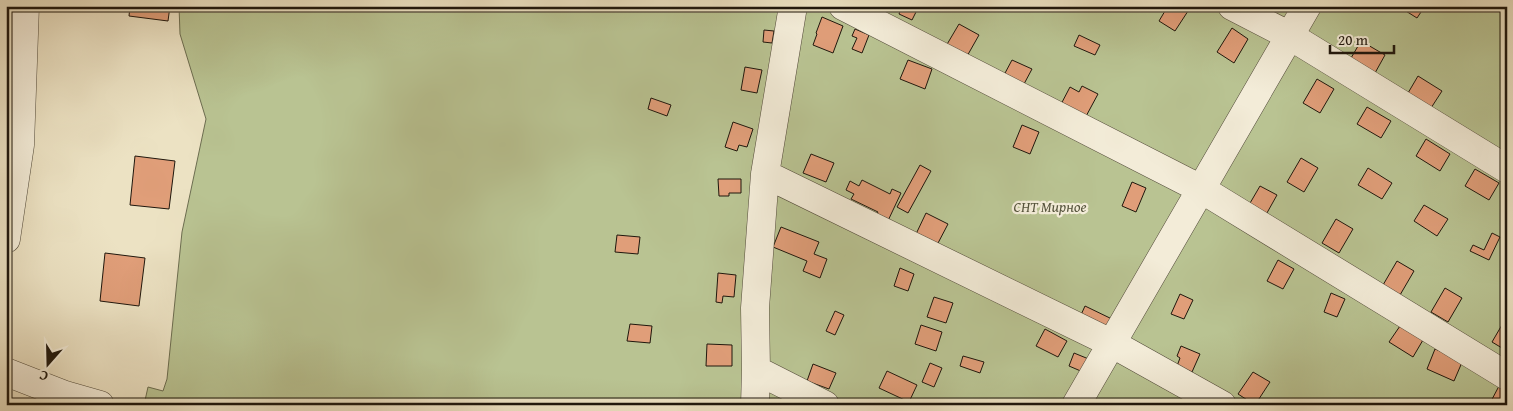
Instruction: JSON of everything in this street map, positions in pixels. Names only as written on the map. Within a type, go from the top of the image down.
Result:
[{"type":"street","points":[[6,239],[20,145],[26,6]]},
{"type":"street","points":[[755,405],[755,308],[766,174],[793,6]]},
{"type":"street","points":[[843,6],[1201,189],[1507,376]]},
{"type":"street","points":[[1232,6],[1290,36],[1507,169]]},
{"type":"street","points":[[1076,405],[1307,6]]},
{"type":"street","points":[[766,174],[1111,343],[1222,405]]},
{"type":"street","points":[[756,370],[825,405]]},
{"type":"street","points":[[6,372],[100,405]]},
{"type":"green space","name":"СНТ Мирное","points":[[179,6],[1507,6],[1507,405],[144,405],[148,387],[163,391],[167,379],[182,232],[206,119],[180,34]]},
{"type":"building","points":[[130,6],[170,6],[168,21],[129,16]]},
{"type":"building","points":[[902,6],[919,6],[912,20],[899,14]]},
{"type":"building","points":[[1168,6],[1188,6],[1190,8],[1175,31],[1159,21]]},
{"type":"building","points":[[1402,6],[1425,6],[1417,18],[1401,8]]},
{"type":"building","points":[[822,17],[843,26],[833,53],[813,45]]},
{"type":"building","points":[[959,24],[979,35],[966,58],[946,46]]},
{"type":"building","points":[[1232,28],[1248,39],[1234,63],[1217,52]]},
{"type":"building","points":[[855,29],[869,35],[862,53],[852,49],[857,38],[852,36]]},
{"type":"building","points":[[764,30],[774,31],[772,43],[763,42]]},
{"type":"building","points":[[1079,35],[1100,45],[1095,55],[1074,46]]},
{"type":"building","points":[[1361,41],[1385,55],[1375,73],[1351,58]]},
{"type":"building","points":[[908,60],[932,69],[925,89],[900,79]]},
{"type":"building","points":[[1012,60],[1032,69],[1024,84],[1004,75]]},
{"type":"building","points":[[745,67],[762,70],[757,93],[741,90]]},
{"type":"building","points":[[1418,76],[1442,91],[1431,108],[1408,93]]},
{"type":"building","points":[[1317,79],[1334,89],[1320,113],[1303,103]]},
{"type":"building","points":[[1082,86],[1098,94],[1084,120],[1059,108],[1070,87],[1079,92]]},
{"type":"building","points":[[651,98],[671,105],[667,116],[648,109]]},
{"type":"building","points":[[1367,107],[1391,121],[1381,138],[1357,124]]},
{"type":"building","points":[[733,122],[753,129],[747,147],[739,145],[737,151],[725,147]]},
{"type":"building","points":[[1022,125],[1039,132],[1030,154],[1013,147]]},
{"type":"building","points":[[1426,139],[1450,154],[1440,171],[1416,156]]},
{"type":"building","points":[[811,154],[834,163],[826,182],[803,173]]},
{"type":"building","points":[[135,156],[175,161],[169,209],[130,205]]},
{"type":"building","points":[[1301,158],[1318,168],[1304,192],[1287,182]]},
{"type":"building","points":[[920,165],[931,171],[908,213],[897,207]]},
{"type":"building","points":[[1368,168],[1392,183],[1382,199],[1358,185]]},
{"type":"building","points":[[1475,169],[1499,183],[1489,200],[1465,186]]},
{"type":"building","points":[[718,179],[741,179],[741,193],[729,193],[729,196],[719,196]]},
{"type":"building","points":[[862,180],[890,194],[892,189],[901,193],[886,225],[874,219],[878,212],[851,199],[854,194],[846,190],[850,181],[859,186]]},
{"type":"building","points":[[1132,182],[1146,188],[1136,212],[1122,206]]},
{"type":"building","points":[[1260,186],[1277,195],[1263,220],[1246,210]]},
{"type":"building","points":[[1424,205],[1448,219],[1437,236],[1414,221]]},
{"type":"building","points":[[926,213],[948,224],[937,245],[916,234]]},
{"type":"building","points":[[1336,219],[1353,229],[1339,253],[1322,243]]},
{"type":"building","points":[[781,227],[819,242],[814,254],[827,259],[820,278],[803,271],[807,261],[773,247]]},
{"type":"building","points":[[1492,233],[1500,237],[1489,260],[1470,251],[1473,245],[1484,250]]},
{"type":"building","points":[[617,235],[640,237],[638,254],[615,252]]},
{"type":"building","points":[[105,253],[145,258],[139,306],[100,301]]},
{"type":"building","points":[[1278,260],[1294,269],[1283,289],[1267,281]]},
{"type":"building","points":[[1397,261],[1414,271],[1400,295],[1383,285]]},
{"type":"building","points":[[900,268],[914,274],[908,291],[894,286]]},
{"type":"building","points":[[718,273],[736,275],[734,297],[723,296],[722,303],[716,302]]},
{"type":"building","points":[[1445,288],[1462,298],[1448,322],[1431,312]]},
{"type":"building","points":[[1331,293],[1345,299],[1337,317],[1324,312]]},
{"type":"building","points":[[1180,294],[1193,300],[1184,319],[1171,314]]},
{"type":"building","points":[[934,297],[953,303],[946,323],[927,317]]},
{"type":"building","points":[[1085,306],[1114,320],[1102,344],[1080,317]]},
{"type":"building","points":[[835,311],[844,315],[835,335],[826,331]]},
{"type":"building","points":[[1507,319],[1507,351],[1492,342]]},
{"type":"building","points":[[630,324],[652,326],[650,343],[627,341]]},
{"type":"building","points":[[921,325],[942,332],[936,351],[915,344]]},
{"type":"building","points":[[1400,326],[1423,340],[1413,357],[1389,342]]},
{"type":"building","points":[[1045,329],[1067,341],[1058,357],[1036,346]]},
{"type":"building","points":[[707,344],[732,345],[732,366],[706,366]]},
{"type":"building","points":[[1181,346],[1200,354],[1192,372],[1177,366],[1180,358],[1177,356]]},
{"type":"building","points":[[1435,349],[1463,360],[1454,381],[1427,369]]},
{"type":"building","points":[[1074,353],[1096,362],[1090,375],[1069,366]]},
{"type":"building","points":[[963,356],[984,362],[980,373],[960,366]]},
{"type":"building","points":[[930,363],[942,368],[934,387],[922,382]]},
{"type":"building","points":[[813,364],[836,373],[829,389],[807,381]]},
{"type":"building","points":[[887,371],[917,385],[909,402],[879,388]]},
{"type":"building","points":[[1253,372],[1270,382],[1255,405],[1238,394]]},
{"type":"building","points":[[1499,386],[1507,390],[1507,405],[1489,405]]}]
